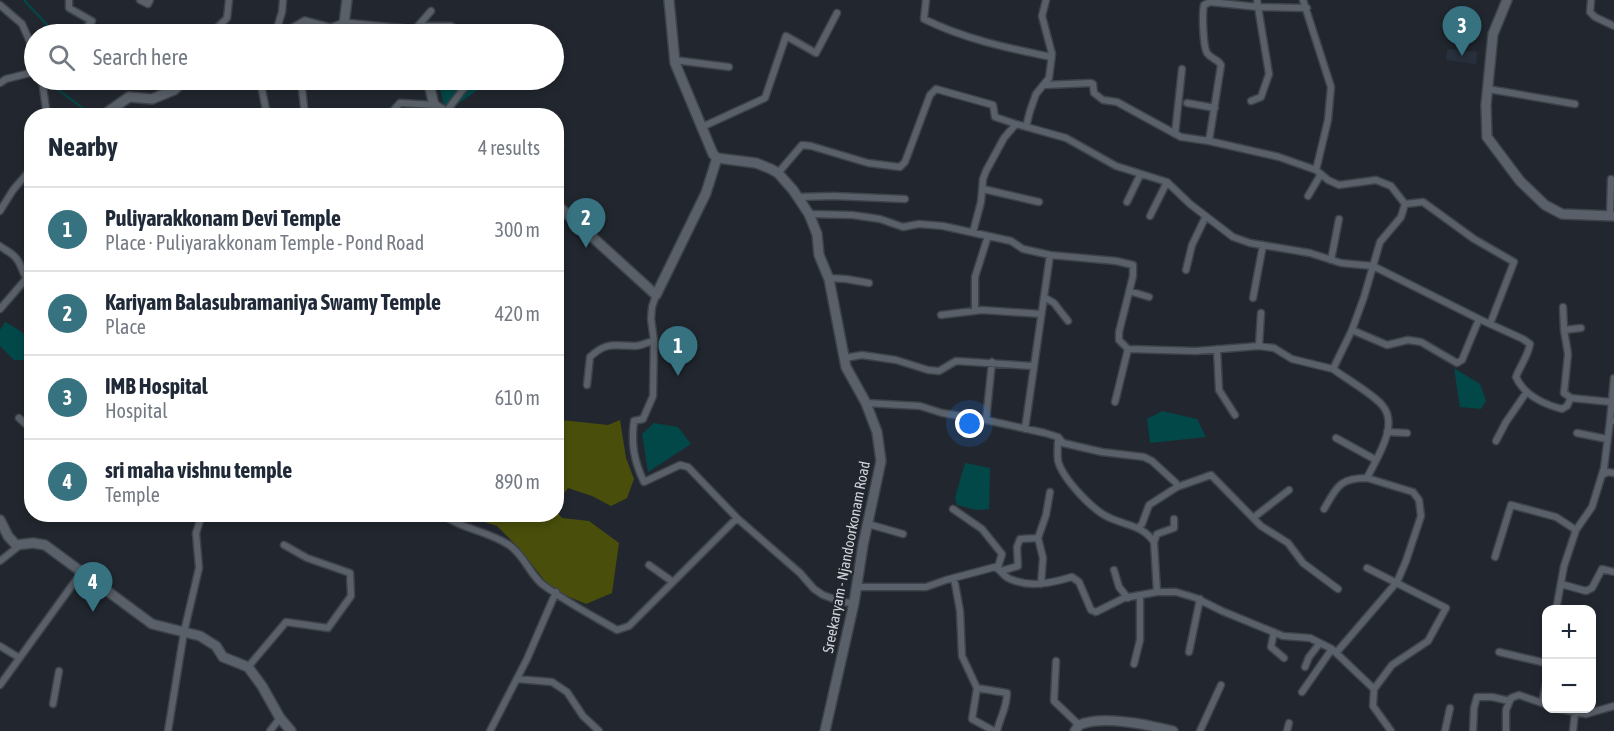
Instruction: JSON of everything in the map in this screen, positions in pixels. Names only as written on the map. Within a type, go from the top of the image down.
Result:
[{"type":"main road","points":[[344,24],[347,0]]},
{"type":"main road","points":[[564,210],[656,295],[706,193],[717,158],[710,148],[674,60],[669,0]]},
{"type":"main road","points":[[1507,0],[1494,34],[1488,89],[1487,137],[1520,182],[1545,205],[1562,214],[1612,216]]},
{"type":"main road","points":[[113,108],[129,97],[152,99],[174,90]]},
{"type":"main road","points":[[430,90],[434,105],[439,108]]},
{"type":"main road","name":"Sreekaryam - Njandoorkonam Road","points":[[717,158],[756,163],[778,173],[809,214],[817,234],[819,255],[828,278],[846,367],[866,403],[878,432],[881,462],[828,730]]},
{"type":"main road","points":[[0,520],[13,543],[45,545],[152,624],[209,640],[223,657],[248,667],[262,686],[279,718],[291,731]]},
{"type":"main road","points":[[1077,728],[1095,721],[1120,727],[1145,724],[1173,731]]},
{"type":"street","points":[[69,0],[69,8],[92,21],[89,24]]},
{"type":"street","points":[[140,0],[148,4],[150,0]]},
{"type":"street","points":[[221,24],[227,18],[230,0]]},
{"type":"street","points":[[278,24],[283,0]]},
{"type":"street","points":[[926,0],[924,19],[946,29],[1051,57]]},
{"type":"street","points":[[1026,127],[1036,94],[1049,78],[1050,43],[1042,16],[1046,0]]},
{"type":"street","points":[[1304,0],[1331,87],[1328,120],[1318,172],[1308,196]]},
{"type":"street","points":[[1591,0],[1590,12],[1614,26]]},
{"type":"street","points":[[1209,141],[1221,65],[1220,62],[1210,57],[1206,50],[1204,5],[1210,2],[1306,8]]},
{"type":"street","points":[[1251,101],[1261,96],[1269,74],[1257,4]]},
{"type":"street","points":[[0,5],[22,24],[24,28]]},
{"type":"street","points":[[422,24],[431,11]]},
{"type":"street","points":[[702,127],[764,99],[768,95],[786,36],[816,53],[837,13]]},
{"type":"street","points":[[674,60],[729,68]]},
{"type":"street","points":[[1174,134],[1182,69]]},
{"type":"street","points":[[0,83],[24,74]]},
{"type":"street","points":[[1045,85],[1091,83],[1094,93],[1103,100],[1117,102],[1174,134],[1187,139],[1209,141],[1279,157],[1318,172],[1339,185],[1376,180],[1391,186],[1405,204]]},
{"type":"street","points":[[778,173],[801,145],[868,163],[900,167],[905,162],[930,95],[936,89],[993,105],[995,117],[1066,138],[1103,160],[1140,175],[1156,177],[1167,182],[1233,237],[1250,243],[1310,253],[1341,263],[1372,266],[1523,339],[1530,344],[1529,350],[1516,377],[1526,393],[1544,403],[1562,409],[1567,406],[1571,398]]},
{"type":"street","points":[[1488,89],[1575,104]]},
{"type":"street","points":[[43,90],[46,108]]},
{"type":"street","points":[[262,90],[266,108]]},
{"type":"street","points":[[302,90],[305,108]]},
{"type":"street","points":[[453,108],[464,90]]},
{"type":"street","points":[[396,108],[400,103],[434,105]]},
{"type":"street","points":[[1187,103],[1215,108]]},
{"type":"street","points":[[973,232],[981,202],[983,179],[1004,138],[1016,124]]},
{"type":"street","points":[[1127,202],[1140,175]]},
{"type":"street","points":[[0,211],[24,177]]},
{"type":"street","points":[[1611,179],[1612,216]]},
{"type":"street","points":[[1150,216],[1167,182]]},
{"type":"street","points":[[983,189],[1039,202]]},
{"type":"street","points":[[798,197],[905,199]]},
{"type":"street","points":[[1405,204],[1423,202],[1474,239],[1514,262],[1490,324]]},
{"type":"street","points":[[1333,369],[1352,330],[1370,281],[1380,242],[1401,217],[1405,204]]},
{"type":"street","points":[[809,214],[852,215],[880,219],[903,227],[919,224],[973,232],[1011,240],[1023,249],[1050,255],[1116,261],[1133,265],[1119,332],[1119,340],[1128,349],[1196,351],[1259,346],[1274,348],[1292,359],[1333,369],[1383,405],[1388,417],[1387,432],[1367,478]]},
{"type":"street","points":[[1186,270],[1192,245],[1206,216]]},
{"type":"street","points":[[1331,260],[1339,219]]},
{"type":"street","points":[[975,311],[975,277],[988,236]]},
{"type":"street","points":[[1253,298],[1263,245]]},
{"type":"street","points":[[0,246],[16,258],[24,272]]},
{"type":"street","points":[[1025,429],[1050,255]]},
{"type":"street","points":[[828,278],[868,284]]},
{"type":"street","points":[[0,309],[24,285]]},
{"type":"street","points":[[1129,291],[1149,297]]},
{"type":"street","points":[[656,295],[651,319],[654,341],[653,396],[643,419],[633,421],[631,441],[635,463],[644,482],[680,465],[688,467],[738,519],[800,573],[814,589],[833,598],[854,603]]},
{"type":"street","points":[[1044,297],[1054,303],[1068,321]]},
{"type":"street","points":[[1563,307],[1568,354],[1564,393],[1571,398],[1611,402]]},
{"type":"street","points":[[941,315],[975,311],[1041,314]]},
{"type":"street","points":[[1259,346],[1261,313]]},
{"type":"street","points":[[1352,330],[1387,345],[1408,340],[1421,342],[1457,363],[1462,360],[1479,319]]},
{"type":"street","points":[[1564,330],[1581,328]]},
{"type":"street","points":[[587,385],[590,357],[599,348],[615,344],[639,346],[654,341]]},
{"type":"street","points":[[1115,402],[1128,349]]},
{"type":"street","points":[[1217,349],[1219,390],[1235,415]]},
{"type":"street","points":[[845,358],[862,355],[896,360],[939,371],[956,360],[1033,366]]},
{"type":"street","points":[[986,420],[992,362]]},
{"type":"street","points":[[1557,605],[1564,566],[1576,530],[1592,507],[1602,476],[1612,421],[1611,402],[1614,378]]},
{"type":"street","points":[[1496,441],[1526,393]]},
{"type":"street","points":[[866,403],[920,406],[942,413],[986,420],[1058,437],[1063,443],[1101,452],[1144,457],[1157,465],[1176,483],[1177,487]]},
{"type":"street","points":[[19,418],[24,423]]},
{"type":"street","points":[[1387,432],[1407,433]]},
{"type":"street","points":[[1577,433],[1607,439]]},
{"type":"street","points":[[1058,437],[1058,460],[1064,474],[1098,512],[1139,527],[1154,542]]},
{"type":"street","points":[[1336,438],[1376,460]]},
{"type":"street","points":[[1602,476],[1608,472],[1614,473]]},
{"type":"street","points":[[1139,527],[1149,505],[1177,487],[1211,475],[1261,526],[1288,543],[1303,563],[1338,589]]},
{"type":"street","points":[[1302,692],[1334,651],[1397,582],[1421,516],[1419,500],[1413,492],[1367,478],[1349,478],[1341,483],[1324,509]]},
{"type":"street","points":[[1253,518],[1288,490]]},
{"type":"street","points":[[1041,584],[1043,558],[1038,538],[1046,515],[1050,492]]},
{"type":"street","points":[[1495,556],[1511,505],[1549,515],[1576,530]]},
{"type":"street","points":[[952,509],[981,529],[1002,555],[999,569]]},
{"type":"street","points":[[453,522],[481,530],[510,546],[523,558],[541,583],[616,630],[629,626],[738,519]]},
{"type":"street","points":[[1157,592],[1154,542],[1157,534],[1174,528],[1174,519]]},
{"type":"street","points":[[168,731],[184,632],[199,568],[196,534],[200,522]]},
{"type":"street","points":[[868,524],[903,534]]},
{"type":"street","points":[[857,587],[926,587],[954,578],[1018,566],[1017,548],[1020,539],[1038,538]]},
{"type":"street","points":[[0,561],[19,545]]},
{"type":"street","points":[[248,667],[286,622],[328,628],[351,596],[350,573],[307,558],[284,545]]},
{"type":"street","points":[[649,565],[673,582]]},
{"type":"street","points":[[1367,568],[1446,608],[1428,641],[1392,665],[1374,689],[1373,706],[1391,731]]},
{"type":"street","points":[[999,569],[1011,580],[1041,584],[1072,577],[1079,582],[1091,610],[1095,612],[1128,598],[1157,592],[1176,592],[1200,599],[1283,636],[1310,638],[1320,643],[1334,651],[1374,689]]},
{"type":"street","points":[[1561,584],[1586,591],[1592,588],[1602,569],[1614,572]]},
{"type":"street","points":[[1114,570],[1119,587],[1128,598]]},
{"type":"street","points":[[0,685],[18,657],[81,573]]},
{"type":"street","points":[[954,578],[960,611],[962,656],[977,688],[972,719],[995,731],[1007,706],[1007,693],[977,688]]},
{"type":"street","points":[[490,731],[517,679],[556,592]]},
{"type":"street","points":[[1134,664],[1140,640],[1140,596]]},
{"type":"street","points":[[1189,652],[1200,599]]},
{"type":"street","points":[[1274,632],[1271,647],[1284,658]]},
{"type":"street","points":[[1305,667],[1309,657],[1320,643]]},
{"type":"street","points":[[0,646],[18,657]]},
{"type":"street","points":[[1499,652],[1542,662]]},
{"type":"street","points":[[1056,661],[1054,700],[1077,728]]},
{"type":"street","points":[[53,704],[59,671]]},
{"type":"street","points":[[517,679],[552,682],[567,692],[583,716],[599,731]]},
{"type":"street","points":[[1200,731],[1221,686]]},
{"type":"street","points":[[1506,731],[1506,710],[1511,698],[1519,695],[1542,703]]},
{"type":"street","points":[[1473,731],[1477,697],[1492,697],[1510,701]]},
{"type":"street","points":[[1596,711],[1614,706]]},
{"type":"street","points":[[1445,731],[1450,708]]},
{"type":"street","points":[[1573,731],[1575,713]]},
{"type":"street","points":[[270,731],[279,718]]},
{"type":"street","points":[[1287,731],[1289,723]]},
{"type":"shaded area","points":[[1447,49],[1477,52],[1476,64],[1446,60]]},
{"type":"shaded area","points":[[440,90],[478,90],[456,105],[444,105]]},
{"type":"shaded area","points":[[5,322],[24,334],[24,360],[14,360],[0,346],[0,330]]},
{"type":"shaded area","points":[[1454,368],[1480,384],[1486,401],[1481,409],[1460,407]]},
{"type":"shaded area","points":[[1162,411],[1197,419],[1206,437],[1150,443],[1147,419]]},
{"type":"shaded area","points":[[654,423],[678,427],[691,444],[648,472],[642,434]]},
{"type":"shaded area","points":[[965,463],[990,468],[989,509],[977,510],[957,505],[955,498]]},
{"type":"green space","points":[[564,420],[608,425],[620,420],[626,458],[634,479],[627,498],[611,506],[592,496],[568,488],[564,493]]},
{"type":"green space","points":[[564,518],[589,521],[619,543],[612,593],[586,604],[560,593],[545,581],[519,548],[497,526],[484,522],[564,522]]},
{"type":"waterway","points":[[24,0],[46,24]]},
{"type":"waterway","points":[[58,90],[83,108]]},
{"type":"place","name":"IMB Hospital","points":[[1462,56]]},
{"type":"place","name":"Kariyam Balasubramaniya Swamy Temple","points":[[586,248]]},
{"type":"place","name":"Puliyarakkonam Devi Temple","points":[[678,376]]},
{"type":"place","name":"sri maha vishnu temple","points":[[93,612]]}]
